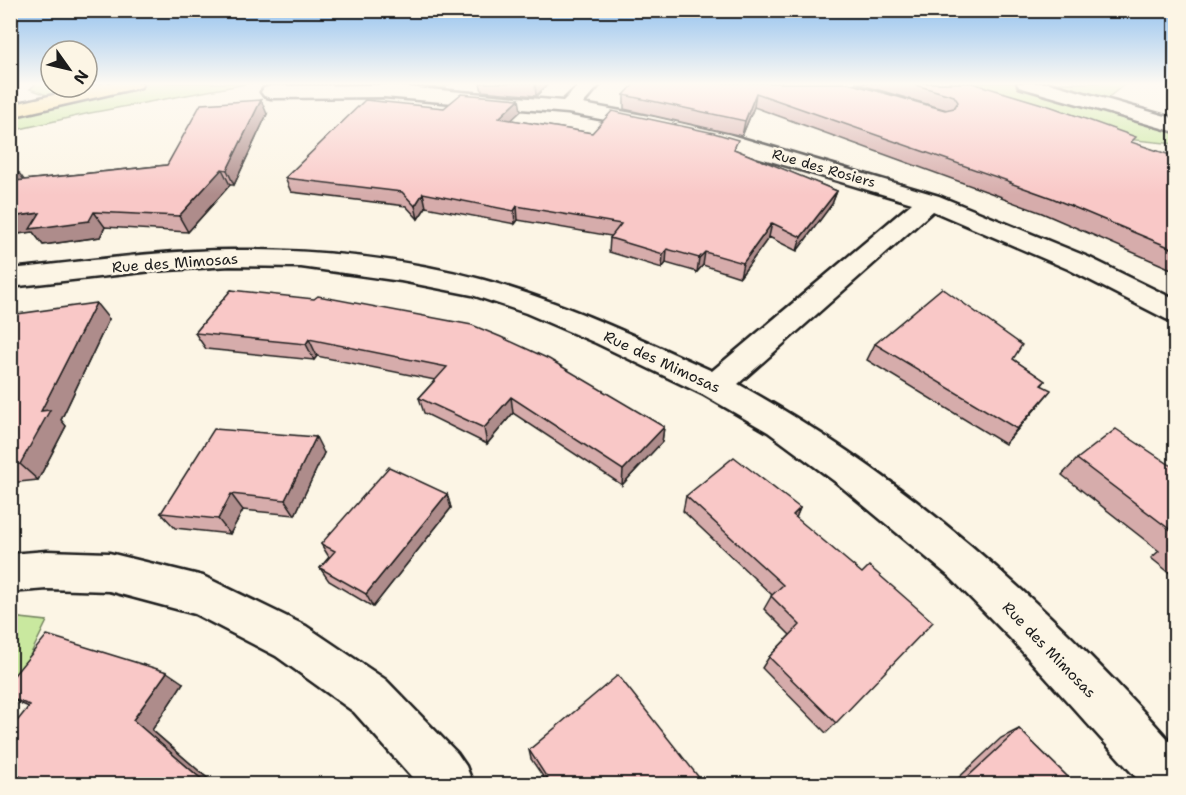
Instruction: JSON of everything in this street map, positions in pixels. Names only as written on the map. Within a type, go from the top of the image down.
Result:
[{"type":"street","name":"Rue des Rosiers","points":[[638,120],[720,139],[930,201],[1078,263],[1176,312]]},
{"type":"street","points":[[1155,120],[1176,126]]},
{"type":"street","points":[[715,386],[930,201]]},
{"type":"street","name":"Rue des Mimosas","points":[[10,278],[152,262],[231,258],[302,259],[401,272],[477,287],[537,306],[715,386],[780,423],[850,472],[964,564],[1025,623],[1140,744],[1174,784]]},
{"type":"street","points":[[10,573],[47,570],[110,572],[203,596],[291,641],[370,696],[439,771],[448,784]]},
{"type":"green space","points":[[11,120],[59,120],[11,131]]},
{"type":"green space","points":[[1057,120],[1145,120],[1175,129],[1175,144],[1096,136]]},
{"type":"green space","points":[[11,617],[47,621],[11,694]]},
{"type":"building","points":[[192,120],[251,120],[227,170],[222,169],[179,216],[94,212],[89,221],[30,229],[40,213],[10,217],[10,174],[19,173],[14,181],[167,165]]},
{"type":"building","points":[[344,120],[512,120],[592,133],[604,120],[654,120],[738,140],[734,149],[837,191],[801,237],[772,223],[743,263],[705,252],[699,258],[667,249],[663,254],[610,238],[621,224],[517,206],[514,211],[423,193],[415,206],[402,192],[285,178]]},
{"type":"building","points":[[834,120],[1089,120],[1136,137],[1131,142],[1176,157],[1176,250],[1011,182]]},
{"type":"building","points":[[942,288],[1022,345],[1013,359],[1045,381],[1041,385],[1051,390],[1017,429],[875,344]]},
{"type":"building","points":[[231,290],[314,299],[318,296],[472,325],[549,359],[664,427],[623,470],[511,397],[484,428],[419,398],[447,367],[309,339],[306,344],[195,333]]},
{"type":"building","points":[[96,303],[41,411],[50,410],[20,464],[10,465],[10,315]]},
{"type":"building","points":[[214,429],[316,437],[285,500],[231,494],[218,519],[161,513]]},
{"type":"building","points":[[1116,429],[1176,469],[1176,534],[1077,459]]},
{"type":"building","points":[[734,457],[800,508],[793,515],[862,573],[869,566],[933,622],[836,723],[769,657],[800,625],[771,596],[783,585],[686,496]]},
{"type":"building","points":[[389,467],[447,494],[366,594],[320,568],[335,551],[321,544]]},
{"type":"building","points":[[1176,540],[1176,548],[1170,544]]},
{"type":"building","points":[[47,635],[167,672],[133,720],[207,784],[35,784],[37,782],[10,773],[10,730],[30,705],[10,698],[10,680]]},
{"type":"building","points":[[618,675],[704,784],[551,784],[529,750]]},
{"type":"building","points":[[1019,729],[1075,784],[960,784]]}]
